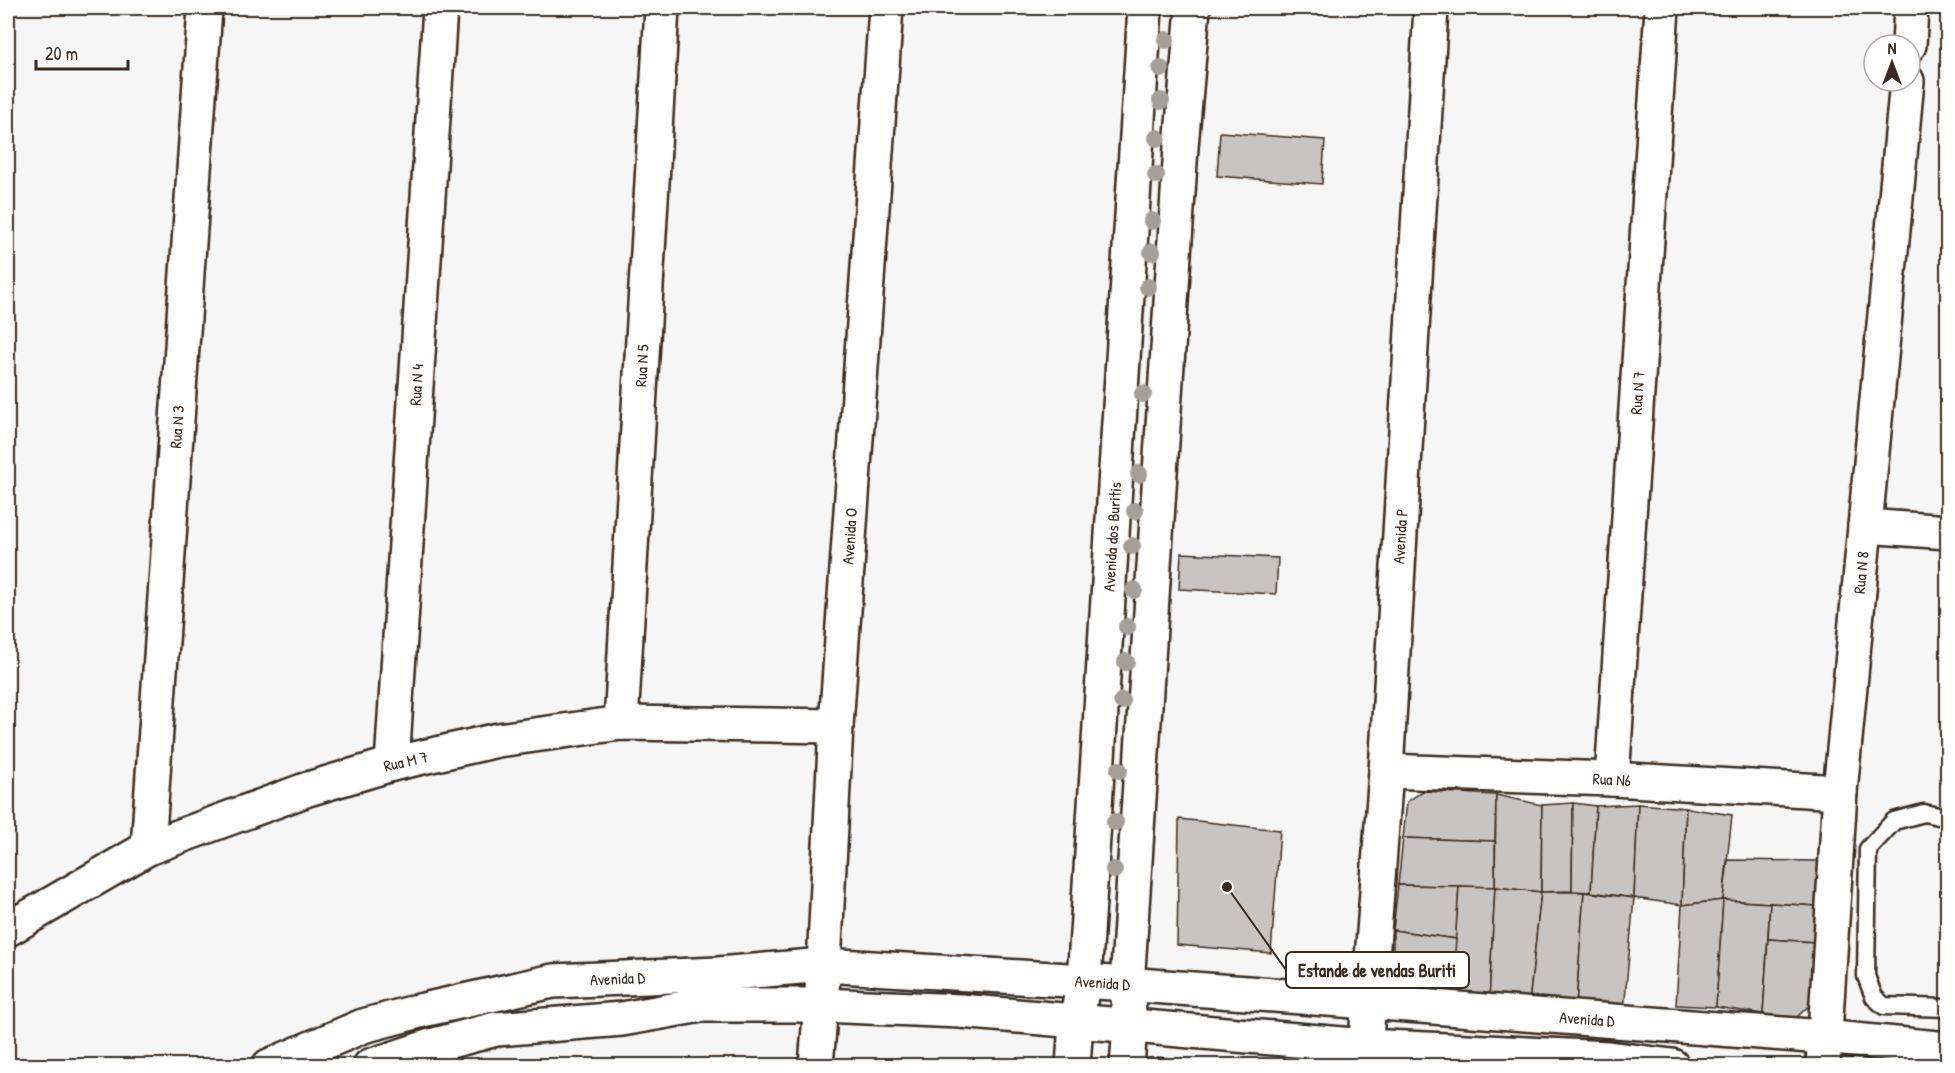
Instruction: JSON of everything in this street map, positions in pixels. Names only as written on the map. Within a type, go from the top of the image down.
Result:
[{"type":"street","name":"Rua N 3","points":[[148,848],[205,8]]},
{"type":"street","name":"Rua N 4","points":[[392,764],[440,8]]},
{"type":"street","name":"Rua N 5","points":[[621,723],[662,8]]},
{"type":"street","name":"Avenida O","points":[[816,1065],[824,965],[836,726],[886,8]]},
{"type":"street","name":"Avenida dos Buritis","points":[[1073,1065],[1076,1022],[1084,981],[1145,8]]},
{"type":"street","points":[[1127,1065],[1130,1026],[1127,985],[1181,147],[1193,8]]},
{"type":"street","name":"Avenida P","points":[[1365,1056],[1386,771],[1431,8]]},
{"type":"street","name":"Rua N 7","points":[[1612,780],[1662,8]]},
{"type":"street","points":[[1910,33],[1911,8]]},
{"type":"street","name":"Rua N 8","points":[[1823,1051],[1840,792],[1906,93]]},
{"type":"street","points":[[1865,526],[1947,532]]},
{"type":"street","name":"Rua M 7","points":[[8,929],[148,848],[308,789],[392,764],[498,740],[621,723],[836,726]]},
{"type":"street","name":"Rua N6","points":[[1386,771],[1840,792]]},
{"type":"street","name":"Avenida D","points":[[269,1065],[363,1026],[553,981],[718,974],[824,965],[1368,1002],[1823,1051],[1947,1049]]},
{"type":"street","points":[[370,1065],[496,1029],[622,1018],[701,1005],[821,1005],[960,1011],[1130,1026],[1365,1056],[1672,1065]]},
{"type":"lane","points":[[1947,818],[1924,813],[1894,821],[1868,849],[1866,976],[1874,997],[1884,1006],[1947,1008]]},
{"type":"building","points":[[1220,132],[1325,140],[1322,184],[1217,176]]},
{"type":"building","points":[[1181,553],[1278,558],[1276,594],[1179,589]]},
{"type":"building","points":[[1423,791],[1496,795],[1495,841],[1403,838],[1407,802]]},
{"type":"building","points":[[1496,795],[1542,805],[1541,892],[1495,887]]},
{"type":"building","points":[[1573,803],[1572,891],[1541,892],[1542,805]]},
{"type":"building","points":[[1573,803],[1596,806],[1591,892],[1572,891]]},
{"type":"building","points":[[1638,804],[1634,898],[1591,892],[1596,806]]},
{"type":"building","points":[[1638,804],[1686,808],[1682,905],[1634,898]]},
{"type":"building","points":[[1686,808],[1732,815],[1723,900],[1682,905]]},
{"type":"building","points":[[1179,819],[1280,830],[1271,953],[1177,945]]},
{"type":"building","points":[[1403,838],[1495,841],[1495,887],[1398,885]]},
{"type":"building","points":[[1728,860],[1820,861],[1816,906],[1723,900]]},
{"type":"building","points":[[1398,885],[1459,886],[1456,939],[1393,930]]},
{"type":"building","points":[[1459,886],[1495,887],[1489,1002],[1452,991]]},
{"type":"building","points":[[1495,887],[1541,892],[1529,1004],[1489,1002]]},
{"type":"building","points":[[1541,892],[1584,892],[1576,1006],[1529,1004]]},
{"type":"building","points":[[1584,892],[1634,898],[1624,1011],[1576,1006]]},
{"type":"building","points":[[1723,900],[1716,1007],[1676,1005],[1682,905]]},
{"type":"building","points":[[1723,900],[1770,903],[1763,1014],[1716,1007]]},
{"type":"building","points":[[1770,903],[1816,906],[1815,942],[1768,939]]},
{"type":"building","points":[[1393,930],[1456,939],[1452,991],[1413,990],[1397,980],[1393,967]]},
{"type":"building","points":[[1768,939],[1815,942],[1817,998],[1794,1020],[1763,1014]]},
{"type":"building","points":[[1157,1057],[1196,1062],[1196,1066],[1148,1066]]},
{"type":"place","name":"Estande de vendas Buriti","points":[[1227,887]]}]
